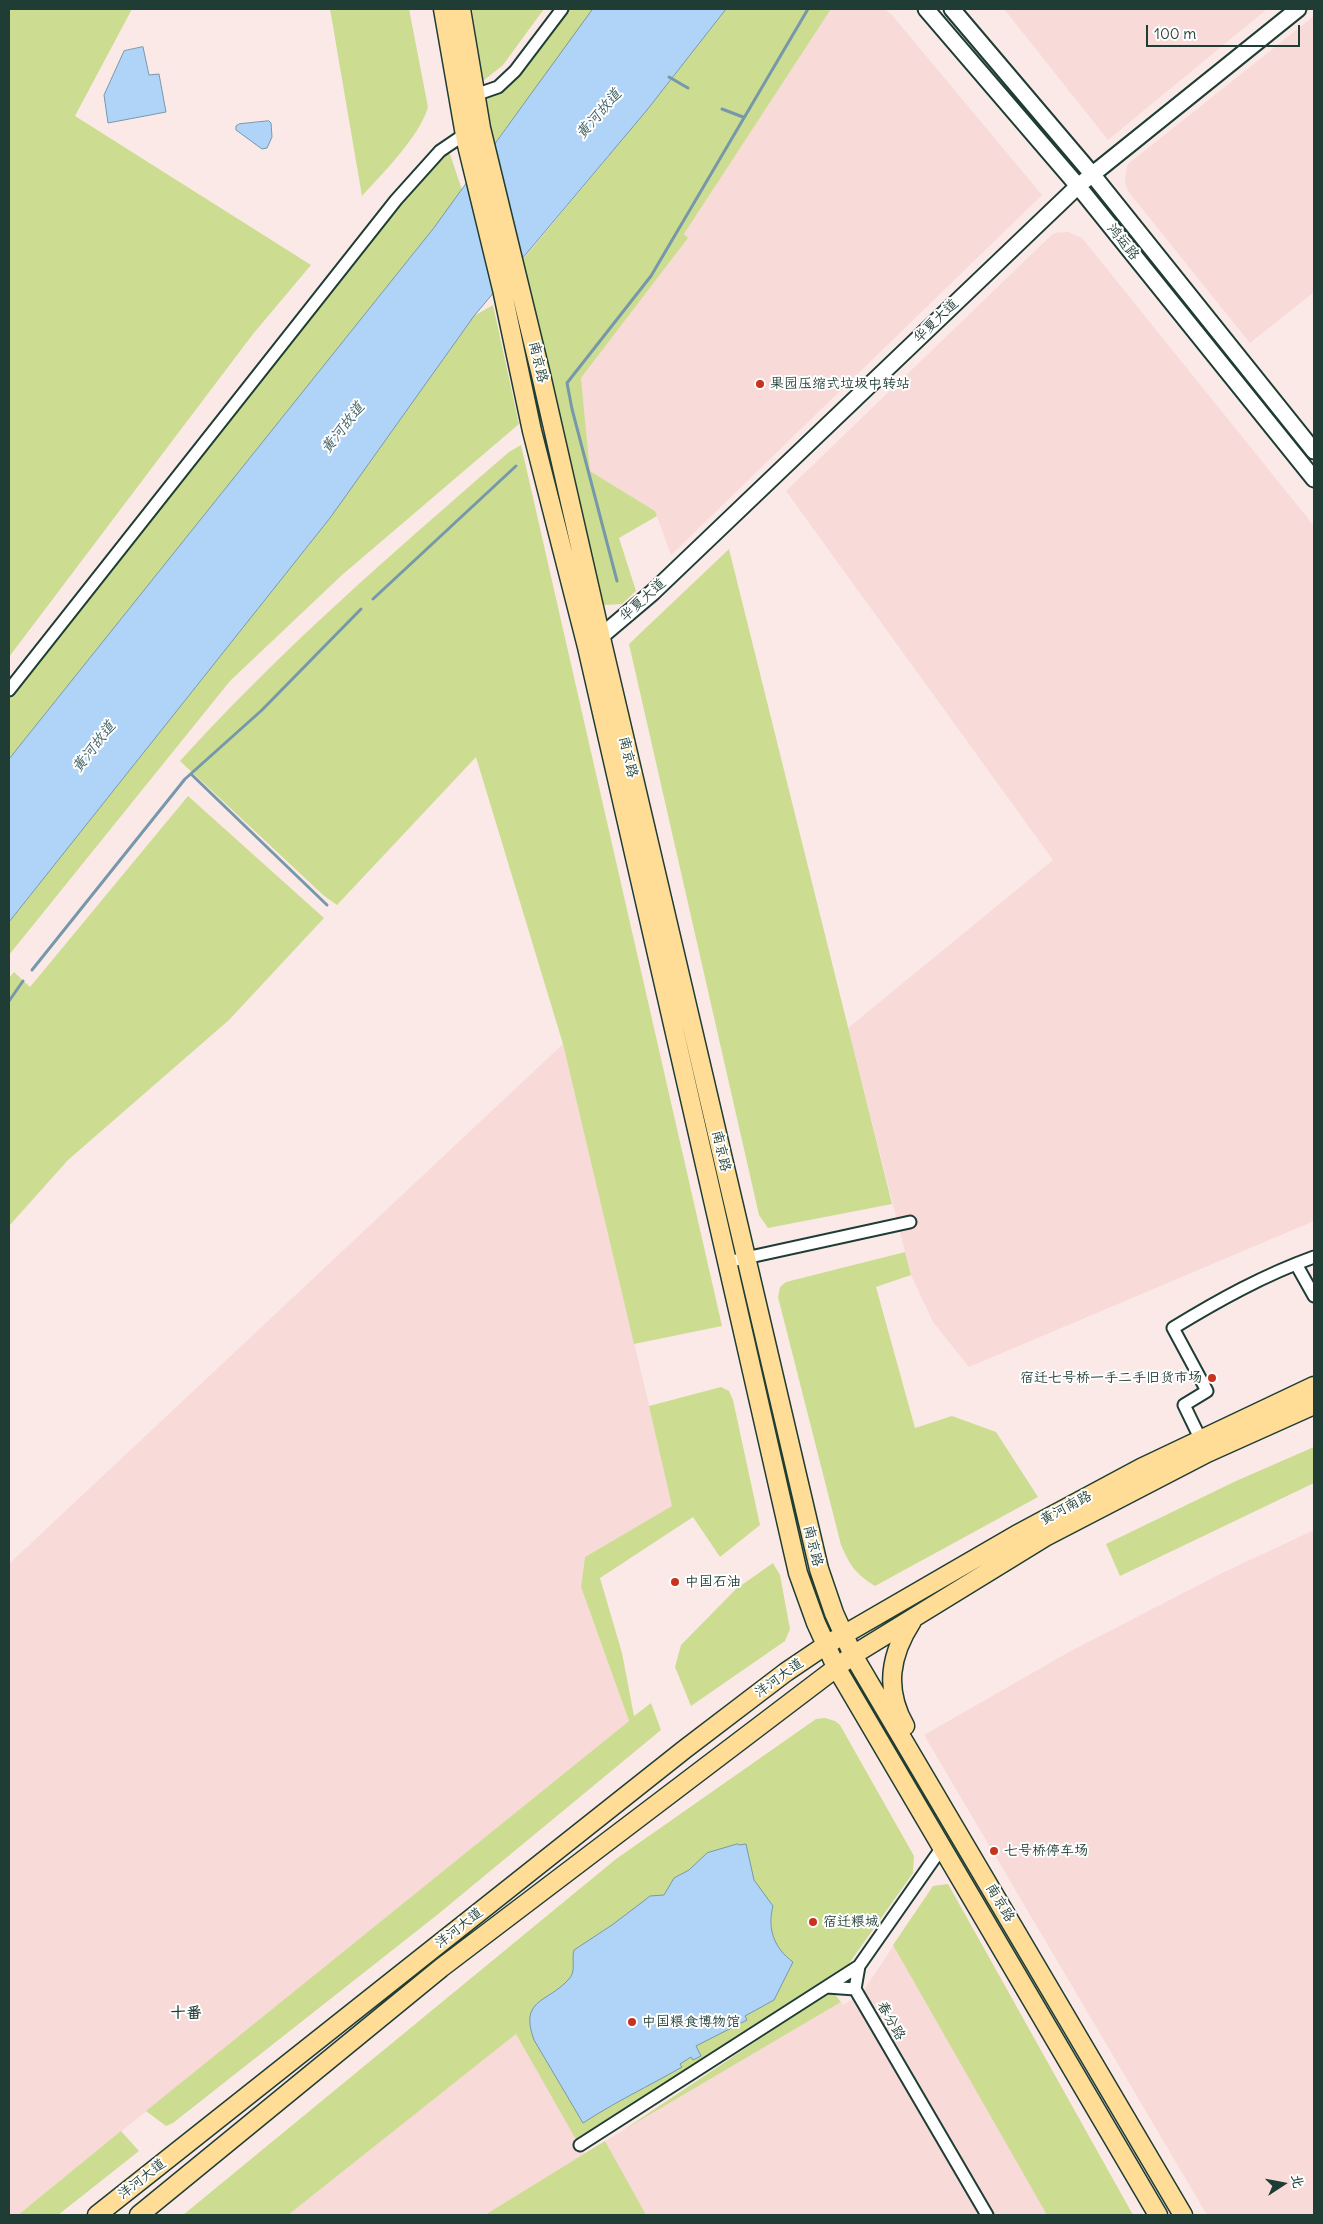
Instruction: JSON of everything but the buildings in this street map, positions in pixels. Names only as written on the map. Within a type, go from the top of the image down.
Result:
[{"type":"main road","name":"南京路","points":[[444,9],[532,431],[594,643],[746,1258],[819,1569],[842,1634],[853,1655],[1183,2215]]},
{"type":"main road","name":"南京路","points":[[461,9],[475,95],[471,134],[517,275],[727,1262],[798,1573],[816,1623],[836,1667],[944,1846],[1158,2215]]},
{"type":"main road","name":"黄河南路","points":[[826,1645],[842,1634],[1016,1535],[1145,1465],[1314,1386]]},
{"type":"main road","name":"黄河南路","points":[[836,1667],[915,1616],[1045,1537],[1207,1453],[1314,1404]]},
{"type":"main road","points":[[915,1616],[900,1641],[893,1661],[892,1686],[899,1716],[969,1841],[972,1857]]},
{"type":"main road","name":"洋河大道","points":[[97,2215],[684,1749],[786,1672],[826,1645]]},
{"type":"main road","name":"洋河大道","points":[[139,2215],[441,1968],[836,1667]]},
{"type":"street","points":[[475,95],[498,88],[515,71],[562,9]]},
{"type":"street","name":"鸿运路","points":[[926,9],[1078,186],[1314,479]]},
{"type":"street","name":"鸿运路","points":[[952,9],[1092,174],[1314,451]]},
{"type":"street","name":"华夏大道","points":[[594,643],[658,586],[1078,186],[1298,9]]},
{"type":"street","points":[[9,690],[393,204],[440,151],[471,134]]},
{"type":"street","points":[[727,1262],[910,1222]]},
{"type":"street","points":[[1200,1438],[1184,1405],[1207,1391],[1173,1328],[1228,1295],[1314,1257]]},
{"type":"street","points":[[1296,1264],[1314,1296]]},
{"type":"street","points":[[580,2145],[858,1966],[944,1846]]},
{"type":"street","points":[[827,1987],[855,1990],[858,1966]]},
{"type":"street","name":"春分路","points":[[855,1990],[986,2215]]},
{"type":"shaded area","points":[[831,9],[885,9],[892,15],[1042,195],[671,555],[655,511],[590,471],[581,378],[688,238],[684,234]]},
{"type":"shaded area","points":[[1004,9],[1267,9],[1108,140]]},
{"type":"shaded area","points":[[1314,16],[1314,292],[1250,343],[1128,191],[1125,182],[1126,171],[1128,164]]},
{"type":"shaded area","points":[[1068,232],[1082,238],[1314,526],[1314,1221],[969,1367],[933,1322],[911,1275],[848,1028],[1053,860],[786,491],[1054,233]]},
{"type":"shaded area","points":[[563,1044],[673,1506],[585,1557],[581,1587],[629,1721],[18,2215],[9,2215],[9,1564]]},
{"type":"shaded area","points":[[1314,1530],[1314,2215],[1207,2215],[924,1735],[1069,1652],[1222,1573]]},
{"type":"shaded area","points":[[948,1884],[1133,2215],[288,2215],[516,2034],[585,2153],[841,2002],[843,2005],[862,1993],[933,1886]]},
{"type":"green space","points":[[9,9],[132,9],[75,116],[311,265],[253,334],[9,657]]},
{"type":"green space","points":[[330,9],[409,9],[428,107],[424,118],[409,142],[362,196]]},
{"type":"green space","points":[[472,9],[544,9],[503,65],[483,81]]},
{"type":"green space","points":[[567,9],[595,9],[491,148],[480,98],[496,94],[514,78]]},
{"type":"green space","points":[[726,9],[831,9],[684,234],[688,238],[581,378],[590,471],[655,511],[657,516],[619,538],[636,591],[622,604],[605,605],[598,600],[519,264],[647,110]]},
{"type":"green space","points":[[449,151],[462,190],[433,229],[9,759],[9,698],[399,206]]},
{"type":"green space","points":[[493,305],[519,424],[342,575],[230,681],[9,955],[9,922],[330,518],[474,316]]},
{"type":"green space","points":[[521,445],[722,1326],[634,1344],[563,1044],[476,757],[337,905],[323,895],[180,761],[298,640],[424,526],[509,452]]},
{"type":"green space","points":[[729,549],[892,1204],[768,1228],[759,1215],[629,644]]},
{"type":"green space","points":[[188,796],[324,918],[229,1020],[68,1160],[9,1226],[9,978],[14,972],[30,987]]},
{"type":"green space","points":[[905,1252],[911,1275],[876,1287],[915,1428],[952,1416],[996,1432],[1038,1497],[875,1586],[854,1569],[841,1545],[778,1297],[780,1287],[786,1282]]},
{"type":"green space","points":[[721,1387],[729,1391],[733,1400],[760,1525],[720,1557],[693,1517],[600,1578],[622,1653],[634,1716],[651,1703],[661,1730],[437,1915],[173,2123],[166,2126],[146,2111],[629,1721],[581,1587],[585,1557],[672,1506],[649,1406]]},
{"type":"green space","points":[[1314,1447],[1314,1483],[1120,1576],[1106,1544],[1236,1481]]},
{"type":"green space","points":[[773,1563],[780,1575],[790,1629],[785,1641],[691,1706],[675,1667],[681,1645],[736,1589]]},
{"type":"green space","points":[[825,1718],[835,1721],[840,1725],[914,1856],[913,1873],[848,1965],[578,2143],[516,2034],[288,2215],[183,2215],[616,1859],[816,1719]]},
{"type":"green space","points":[[948,1884],[1133,2215],[1047,2215],[893,1945],[933,1886]]},
{"type":"green space","points":[[833,1992],[841,2002],[622,2131],[828,1993]]},
{"type":"green space","points":[[121,2131],[139,2151],[58,2215],[18,2215]]},
{"type":"green space","points":[[605,2141],[646,2215],[485,2215]]},
{"type":"water","name":"黄河故道","points":[[593,9],[726,9],[647,110],[474,316],[330,518],[9,922],[9,759],[433,229]]},
{"type":"water","points":[[143,47],[149,75],[159,74],[166,112],[108,123],[104,95],[124,51]]},
{"type":"water","points":[[269,121],[271,123],[272,137],[267,148],[262,149],[236,130],[236,126],[239,124]]},
{"type":"water","points":[[738,1844],[746,1844],[754,1880],[773,1906],[771,1922],[774,1937],[781,1951],[793,1962],[774,2000],[745,2016],[747,2020],[696,2046],[701,2056],[693,2060],[691,2057],[680,2064],[682,2067],[583,2123],[534,2040],[530,2027],[530,2017],[533,2009],[571,1977],[574,1950],[612,1925],[650,1896],[664,1895],[674,1878],[689,1870],[707,1853]]},
{"type":"waterway","points":[[617,581],[572,409],[567,383],[651,276],[808,9]]},
{"type":"waterway","points":[[669,77],[688,88]]},
{"type":"waterway","points":[[722,109],[743,117]]},
{"type":"waterway","points":[[373,599],[516,466]]},
{"type":"waterway","points":[[32,970],[185,779],[262,710],[361,609]]},
{"type":"waterway","points":[[191,774],[327,905]]},
{"type":"waterway","points":[[9,1001],[23,981]]},
{"type":"place","name":"果园压缩式垃圾中转站","points":[[760,384]]},
{"type":"place","name":"宿迁七号桥一手二手旧货市场","points":[[1212,1378]]},
{"type":"place","name":"中国石油","points":[[675,1582]]},
{"type":"place","name":"七号桥停车场","points":[[994,1851]]},
{"type":"place","name":"宿迁粮城","points":[[813,1922]]},
{"type":"place","name":"中国粮食博物馆","points":[[632,2022]]},
{"type":"district","name":"十番","points":[[186,2013]]}]
